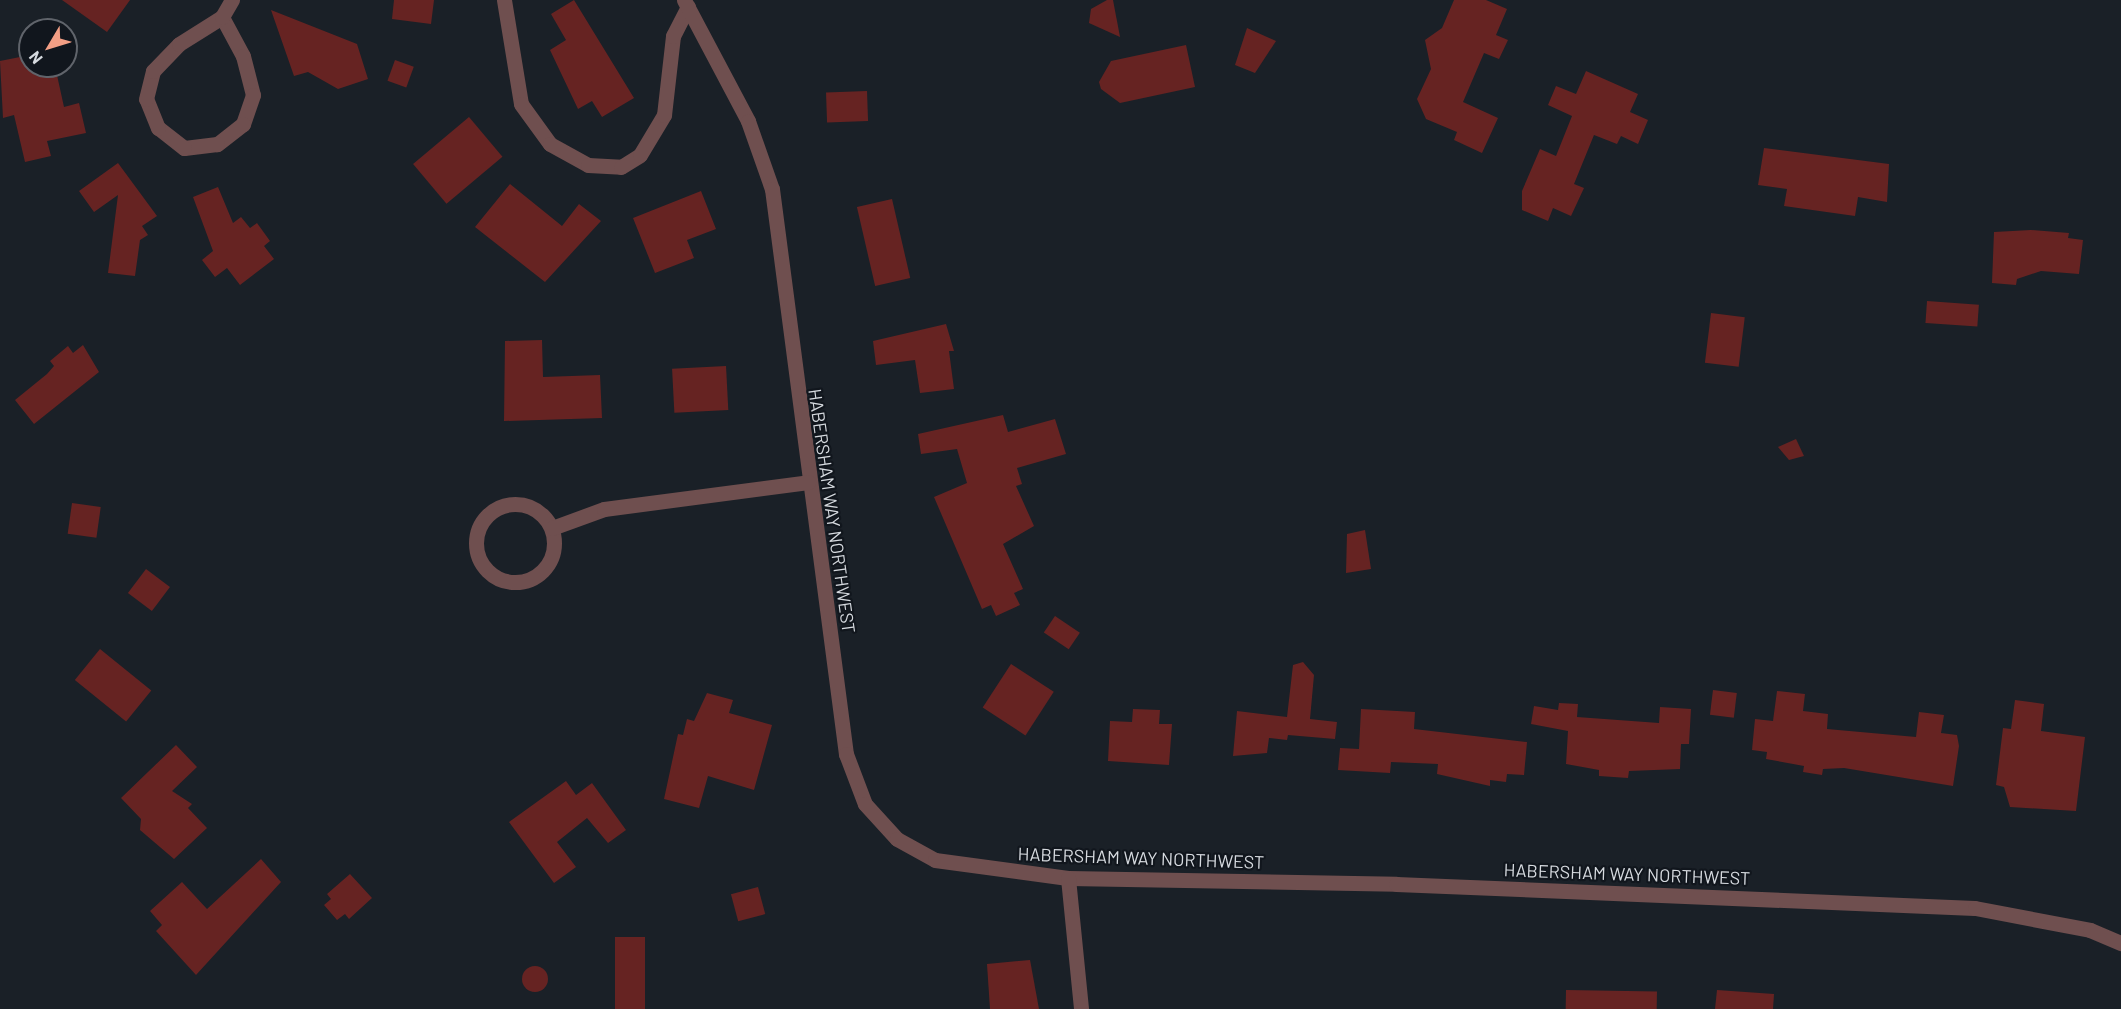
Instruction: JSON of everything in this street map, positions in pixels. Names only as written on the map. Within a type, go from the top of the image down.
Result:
[{"type":"street","points":[[222,17],[243,56],[253,95],[243,124],[217,144],[184,148],[158,128],[146,99],[153,71],[179,44],[222,17],[232,0]]},
{"type":"street","points":[[504,0],[521,104],[550,144],[588,165],[621,167],[640,155],[664,115],[673,36],[686,4]]},
{"type":"street","name":"HABERSHAM WAY NORTHWEST","points":[[686,4],[748,121],[772,189],[808,482],[846,754],[865,804],[897,839],[935,860],[1068,878],[1396,884],[1975,908],[2090,930],[2121,943]]},
{"type":"street","points":[[552,528],[604,509],[808,482]]},
{"type":"street","points":[[500,506],[531,507],[552,528],[552,559],[530,580],[500,580],[478,558],[479,527],[500,506]]},
{"type":"street","points":[[1068,878],[1081,1009]]},
{"type":"building","points":[[62,0],[130,0],[107,32]]},
{"type":"building","points":[[394,0],[434,0],[431,24],[392,19]]},
{"type":"building","points":[[574,0],[634,98],[602,117],[592,101],[578,109],[550,50],[566,40],[551,14]]},
{"type":"building","points":[[1107,0],[1113,0],[1120,37],[1089,23],[1091,9]]},
{"type":"building","points":[[1454,0],[1486,0],[1507,9],[1496,35],[1508,40],[1499,59],[1484,53],[1463,102],[1498,118],[1482,153],[1454,140],[1457,132],[1426,119],[1417,99],[1431,69],[1425,40],[1442,28]]},
{"type":"building","points":[[271,10],[357,44],[368,79],[338,89],[308,72],[294,76]]},
{"type":"building","points":[[1247,28],[1276,41],[1255,73],[1235,65]]},
{"type":"building","points":[[1186,45],[1195,87],[1120,103],[1101,89],[1099,82],[1111,61]]},
{"type":"building","points":[[18,57],[18,78],[58,78],[64,107],[79,103],[86,133],[47,141],[51,156],[25,162],[14,115],[3,118],[0,61]]},
{"type":"building","points":[[395,60],[414,67],[406,88],[387,81]]},
{"type":"building","points":[[1586,71],[1638,94],[1630,112],[1648,120],[1638,144],[1621,136],[1617,144],[1594,135],[1574,184],[1584,188],[1571,216],[1553,208],[1548,221],[1522,210],[1522,191],[1540,149],[1556,156],[1572,116],[1548,105],[1556,86],[1576,94]]},
{"type":"building","points":[[867,91],[868,121],[827,122],[826,92]]},
{"type":"building","points":[[469,117],[502,157],[447,204],[413,164]]},
{"type":"building","points":[[1764,148],[1889,164],[1887,202],[1858,197],[1855,216],[1784,206],[1787,189],[1758,185]]},
{"type":"building","points":[[118,163],[157,216],[142,226],[148,235],[140,240],[135,276],[108,273],[118,195],[94,212],[79,191]]},
{"type":"building","points":[[510,184],[562,226],[579,204],[601,221],[545,282],[475,227]]},
{"type":"building","points":[[218,187],[233,223],[241,217],[250,228],[257,223],[270,241],[264,246],[274,259],[240,285],[227,268],[215,277],[202,260],[213,251],[193,197]]},
{"type":"building","points":[[701,191],[716,229],[687,240],[694,258],[655,273],[633,218]]},
{"type":"building","points":[[892,199],[910,278],[875,286],[857,207]]},
{"type":"building","points":[[2031,230],[2069,233],[2068,238],[2083,240],[2079,274],[2041,271],[2017,279],[2016,285],[1992,283],[1994,232]]},
{"type":"building","points":[[1927,301],[1979,305],[1977,327],[1925,323]]},
{"type":"building","points":[[1711,313],[1745,317],[1739,367],[1705,363]]},
{"type":"building","points":[[946,324],[954,351],[949,351],[954,389],[920,393],[915,360],[876,365],[873,341]]},
{"type":"building","points":[[542,340],[543,377],[600,375],[602,418],[504,421],[505,341]]},
{"type":"building","points":[[83,345],[99,372],[34,424],[15,400],[47,374],[54,366],[50,361],[68,346],[73,353]]},
{"type":"building","points":[[726,366],[728,410],[674,413],[672,369]]},
{"type":"building","points":[[1003,415],[1008,432],[1055,419],[1066,454],[1017,468],[1022,484],[1016,486],[1034,526],[1003,544],[1023,589],[1014,593],[1020,605],[996,616],[991,605],[982,609],[934,497],[967,483],[957,449],[921,454],[918,434]]},
{"type":"building","points":[[1796,439],[1804,456],[1789,460],[1778,447]]},
{"type":"building","points":[[72,503],[101,507],[96,538],[68,534]]},
{"type":"building","points":[[1365,530],[1371,569],[1346,573],[1347,534]]},
{"type":"building","points":[[146,569],[170,587],[152,611],[128,593]]},
{"type":"building","points":[[1055,616],[1080,633],[1069,649],[1044,633]]},
{"type":"building","points":[[100,649],[151,691],[126,722],[75,680]]},
{"type":"building","points":[[1303,662],[1314,675],[1310,719],[1337,722],[1335,739],[1288,735],[1287,740],[1269,738],[1267,753],[1233,756],[1237,711],[1287,717],[1293,665]]},
{"type":"building","points":[[1011,664],[1054,692],[1025,735],[983,708]]},
{"type":"building","points":[[1713,690],[1737,693],[1734,718],[1710,715]]},
{"type":"building","points":[[1777,691],[1805,694],[1803,711],[1828,714],[1827,729],[1916,737],[1919,712],[1944,715],[1941,733],[1957,735],[1959,746],[1953,786],[1844,768],[1823,769],[1822,775],[1803,772],[1804,766],[1766,759],[1767,752],[1752,750],[1755,719],[1773,721]]},
{"type":"building","points":[[707,693],[733,700],[729,713],[772,725],[754,790],[708,776],[699,808],[664,799],[678,734],[683,735],[687,719],[694,721]]},
{"type":"building","points":[[2015,700],[2044,704],[2041,731],[2085,737],[2076,811],[2010,807],[2004,787],[1996,785],[2003,728],[2011,729]]},
{"type":"building","points":[[1559,703],[1578,704],[1577,717],[1659,723],[1660,707],[1691,709],[1689,744],[1681,744],[1680,769],[1629,771],[1628,778],[1599,776],[1599,770],[1566,764],[1568,731],[1531,724],[1534,706],[1558,710]]},
{"type":"building","points":[[1133,709],[1160,710],[1159,724],[1172,724],[1169,765],[1108,761],[1110,721],[1132,722]]},
{"type":"building","points":[[1361,709],[1415,712],[1414,729],[1527,742],[1524,775],[1507,774],[1506,782],[1490,780],[1490,786],[1437,774],[1438,764],[1391,762],[1390,773],[1338,770],[1340,748],[1359,749]]},
{"type":"building","points":[[176,745],[197,767],[172,791],[192,804],[188,808],[207,828],[174,859],[140,830],[141,819],[121,798]]},
{"type":"building","points":[[566,781],[576,795],[592,783],[626,830],[608,843],[587,818],[557,842],[576,867],[554,883],[509,822]]},
{"type":"building","points":[[261,859],[281,882],[196,975],[156,931],[162,925],[150,911],[182,882],[207,909]]},
{"type":"building","points":[[350,874],[372,898],[349,919],[345,914],[337,920],[324,905],[331,899],[327,894]]},
{"type":"building","points":[[758,887],[765,914],[738,921],[731,894]]},
{"type":"building","points":[[615,937],[645,937],[645,1009],[615,1009]]},
{"type":"building","points":[[1030,960],[1039,1009],[990,1009],[987,964]]},
{"type":"building","points":[[535,966],[544,970],[548,979],[544,988],[535,992],[526,988],[522,979],[526,970]]},
{"type":"building","points":[[1566,990],[1657,992],[1657,1009],[1566,1009]]},
{"type":"building","points":[[1717,990],[1774,994],[1773,1009],[1715,1009]]}]
